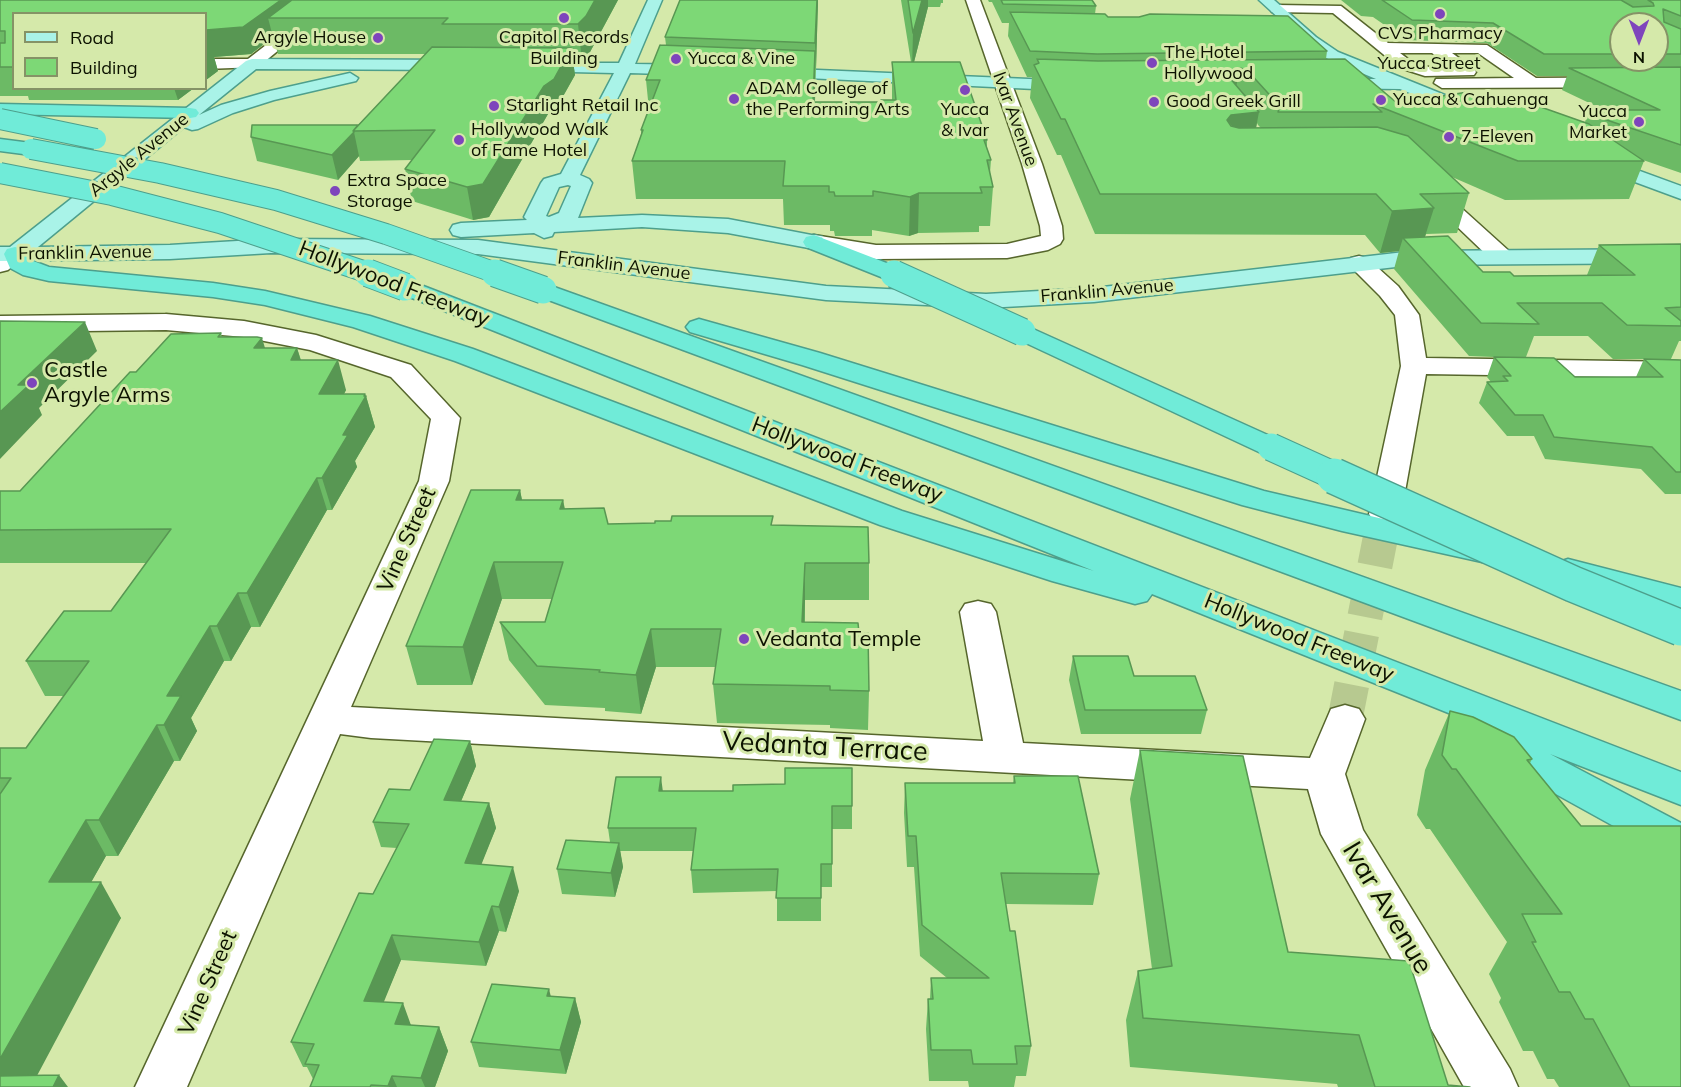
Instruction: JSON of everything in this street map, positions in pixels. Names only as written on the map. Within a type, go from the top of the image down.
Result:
[{"type":"highway","points":[[0,109],[190,113]]},
{"type":"highway","points":[[0,119],[238,175],[371,229]]},
{"type":"highway","name":"Hollywood Freeway","points":[[0,145],[96,160],[220,186],[371,229],[1681,706]]},
{"type":"highway","name":"Hollywood Freeway","points":[[0,173],[112,195],[286,243],[405,287],[1681,789]]},
{"type":"highway","points":[[814,242],[894,274],[1573,584],[1681,628]]},
{"type":"highway","points":[[5,258],[49,274],[224,291],[265,298],[361,321],[464,355],[933,532],[1064,574],[1301,639]]},
{"type":"highway","points":[[543,290],[722,332],[1253,498],[1342,521],[1536,563],[1681,598]]},
{"type":"highway","points":[[1388,673],[1505,750],[1681,843]]},
{"type":"main road","points":[[534,255],[546,226],[568,217],[573,188],[656,0]]},
{"type":"main road","points":[[1271,5],[1332,55],[1489,119]]},
{"type":"main road","points":[[153,143],[228,110],[305,87],[402,71],[472,66],[252,64]]},
{"type":"main road","name":"Argyle Avenue","points":[[5,258],[252,64]]},
{"type":"main road","points":[[507,66],[707,71]]},
{"type":"main road","points":[[754,72],[1094,87]]},
{"type":"main road","name":"Yucca Street","points":[[1310,84],[1399,84]]},
{"type":"main road","points":[[1584,156],[1681,193]]},
{"type":"main road","points":[[546,226],[535,217],[551,183],[573,188],[603,213],[642,221]]},
{"type":"main road","name":"Franklin Avenue","points":[[5,258],[170,252],[272,246],[340,238],[642,221],[728,226],[814,242]]},
{"type":"main road","name":"Franklin Avenue","points":[[272,246],[478,247],[583,259],[826,293],[986,301],[1094,295],[1359,262],[1413,258],[1681,256]]},
{"type":"main road","name":"Franklin Avenue","points":[[170,252],[225,259],[470,260],[534,255]]},
{"type":"street","name":"Argyle Avenue","points":[[252,64],[333,0]]},
{"type":"street","name":"Ivar Avenue","points":[[973,0],[990,29],[1001,82],[1032,164],[1053,238]]},
{"type":"street","points":[[1271,5],[1336,9],[1406,65],[1431,73],[1468,72],[1436,48]]},
{"type":"street","points":[[1284,34],[1305,34]]},
{"type":"street","points":[[1384,48],[1482,48],[1533,83]]},
{"type":"street","points":[[207,64],[252,64]]},
{"type":"street","name":"Yucca Street","points":[[1399,84],[1681,82]]},
{"type":"street","points":[[1414,176],[1501,256]]},
{"type":"street","name":"Franklin Avenue","points":[[814,242],[876,252],[1007,251],[1040,245],[1053,238]]},
{"type":"street","points":[[1359,262],[1389,291],[1407,315],[1414,366],[1385,514]]},
{"type":"street","points":[[142,349],[166,322]]},
{"type":"street","name":"Vine Street","points":[[0,324],[166,322],[244,329],[316,344],[401,371],[446,418],[435,481],[161,1087]]},
{"type":"street","points":[[1414,366],[1681,370]]},
{"type":"street","points":[[978,612],[1006,757]]},
{"type":"street","name":"Vedanta Terrace","points":[[326,718],[371,724],[1324,774]]},
{"type":"street","points":[[1324,774],[1345,719]]},
{"type":"street","name":"Ivar Avenue","points":[[1324,774],[1343,834],[1492,1087]]},
{"type":"building","points":[[0,0],[281,0],[243,27],[207,30],[207,12],[12,12],[12,67],[0,67],[0,43],[5,43],[5,31],[0,31]]},
{"type":"building","points":[[292,0],[595,0],[586,16],[578,24],[442,24],[448,18],[268,18]]},
{"type":"building","points":[[680,0],[817,0],[815,43],[665,37]]},
{"type":"building","points":[[908,0],[922,0],[913,33]]},
{"type":"building","points":[[1001,0],[1092,0],[1096,6],[1003,4]]},
{"type":"building","points":[[1382,0],[1621,0],[1633,7],[1654,6],[1648,0],[1681,0],[1681,16],[1663,9],[1663,12],[1609,12],[1609,54],[1544,54],[1493,23],[1412,20]]},
{"type":"building","points":[[1010,12],[1105,14],[1108,17],[1139,17],[1150,14],[1288,16],[1327,51],[1097,54],[1030,51]]},
{"type":"building","points":[[1669,24],[1681,29],[1681,54],[1669,54]]},
{"type":"building","points":[[660,45],[815,51],[813,102],[896,100],[892,62],[960,62],[987,140],[984,140],[991,160],[987,160],[993,187],[980,187],[982,193],[919,193],[910,197],[873,191],[873,196],[835,196],[834,192],[829,192],[829,186],[783,186],[785,161],[632,161],[660,80],[646,80]]},
{"type":"building","points":[[432,47],[571,48],[554,79],[544,86],[483,184],[467,187],[405,169],[435,130],[353,131]]},
{"type":"building","points":[[1037,59],[1098,61],[1345,59],[1397,103],[1468,92],[1488,100],[1521,100],[1589,124],[1644,161],[1518,161],[1373,104],[1382,112],[1278,112],[1280,107],[1277,103],[1247,70],[1240,68],[1231,70],[1228,76],[1259,112],[1231,115],[1227,120],[1231,126],[1239,128],[1377,127],[1408,136],[1469,193],[1420,194],[1434,208],[1392,211],[1376,194],[1100,194],[1065,119],[1061,119],[1034,65],[1039,63]]},
{"type":"building","points":[[1669,67],[1681,67],[1681,145],[1589,114],[1589,110],[1660,110],[1569,68],[1609,68],[1609,72],[1669,72]]},
{"type":"building","points":[[252,125],[358,125],[332,155],[251,137]]},
{"type":"building","points":[[1448,236],[1483,272],[1510,272],[1514,276],[1635,275],[1599,245],[1681,244],[1681,307],[1665,308],[1681,321],[1681,326],[1627,325],[1602,303],[1517,303],[1539,324],[1481,323],[1403,238]]},
{"type":"building","points":[[0,321],[85,322],[18,385],[29,385],[0,412]]},
{"type":"building","points":[[221,333],[218,337],[262,338],[254,348],[297,348],[291,360],[338,360],[319,394],[365,394],[366,396],[343,435],[348,435],[322,478],[317,478],[247,593],[238,593],[217,626],[210,626],[167,696],[181,696],[164,725],[157,725],[99,820],[86,820],[49,882],[101,882],[0,1059],[0,794],[11,778],[0,778],[0,748],[26,748],[89,661],[26,661],[64,611],[111,611],[171,529],[0,530],[0,491],[20,491],[130,372],[136,372],[171,334]]},
{"type":"building","points":[[1494,357],[1554,358],[1575,377],[1663,377],[1644,359],[1681,360],[1681,472],[1676,472],[1652,447],[1554,437],[1543,415],[1515,415],[1487,382],[1508,381],[1503,376],[1511,376]]},
{"type":"building","points":[[471,490],[520,490],[516,500],[563,500],[560,509],[604,508],[608,524],[671,521],[672,516],[773,516],[771,525],[868,527],[869,563],[805,563],[802,622],[858,623],[859,633],[868,633],[869,691],[830,690],[830,686],[713,684],[721,629],[651,629],[636,675],[537,666],[500,622],[545,622],[563,562],[494,562],[463,647],[406,646]]},
{"type":"building","points":[[1073,656],[1128,656],[1134,676],[1195,676],[1207,710],[1085,710]]},
{"type":"building","points":[[1450,711],[1473,717],[1514,737],[1532,759],[1527,760],[1581,826],[1681,826],[1681,1087],[1630,1087],[1593,1019],[1585,1019],[1570,992],[1559,992],[1532,942],[1536,942],[1522,914],[1562,914],[1456,769],[1452,769],[1442,755]]},
{"type":"building","points":[[434,739],[470,741],[444,800],[489,803],[465,863],[513,867],[499,907],[492,906],[479,942],[392,935],[364,1001],[403,1003],[395,1024],[439,1027],[421,1078],[392,1076],[388,1086],[310,1087],[319,1065],[305,1064],[314,1044],[291,1042],[359,893],[373,894],[409,824],[373,822],[389,789],[410,790]]},
{"type":"building","points":[[1140,750],[1243,756],[1288,952],[1409,961],[1448,1085],[1470,1087],[1375,1087],[1359,1035],[1143,1018],[1138,971],[1172,966]]},
{"type":"building","points":[[785,768],[852,768],[852,806],[832,806],[832,864],[821,864],[821,898],[776,898],[778,869],[691,870],[696,828],[608,828],[616,777],[661,777],[659,791],[733,791],[733,785],[785,784]]},
{"type":"building","points":[[1014,776],[1078,776],[1099,874],[1001,873],[1010,931],[1015,931],[1031,1046],[1015,1046],[1017,1064],[973,1064],[971,1050],[931,1050],[928,999],[933,999],[931,978],[989,978],[922,925],[916,836],[908,836],[905,783],[1015,783]]},
{"type":"building","points":[[566,840],[619,843],[611,873],[557,869]]},
{"type":"building","points":[[492,984],[549,989],[547,996],[575,998],[560,1050],[471,1042]]},
{"type":"building","points":[[59,1075],[53,1087],[0,1087],[0,1076]]},
{"type":"tunnel","points":[[1345,719],[1385,514]]},
{"type":"place","name":"CVS Pharmacy","points":[[1440,14]]},
{"type":"place","name":"Capitol Records Building","points":[[564,18]]},
{"type":"place","name":"Argyle House","points":[[378,38]]},
{"type":"place","name":"Yucca & Vine","points":[[676,59]]},
{"type":"place","name":"The Hotel Hollywood","points":[[1152,63]]},
{"type":"place","name":"Yucca & Ivar","points":[[965,90]]},
{"type":"place","name":"ADAM College of the Performing Arts","points":[[734,99]]},
{"type":"place","name":"Yucca & Cahuenga","points":[[1381,100]]},
{"type":"place","name":"Good Greek Grill","points":[[1154,102]]},
{"type":"place","name":"Starlight Retail Inc","points":[[494,106]]},
{"type":"place","name":"Yucca Market","points":[[1639,122]]},
{"type":"place","name":"7-Eleven","points":[[1449,137]]},
{"type":"place","name":"Hollywood Walk of Fame Hotel","points":[[459,140]]},
{"type":"place","name":"Extra Space Storage","points":[[335,191]]},
{"type":"place","name":"Castle Argyle Arms","points":[[32,383]]},
{"type":"place","name":"Vedanta Temple","points":[[744,639]]}]
